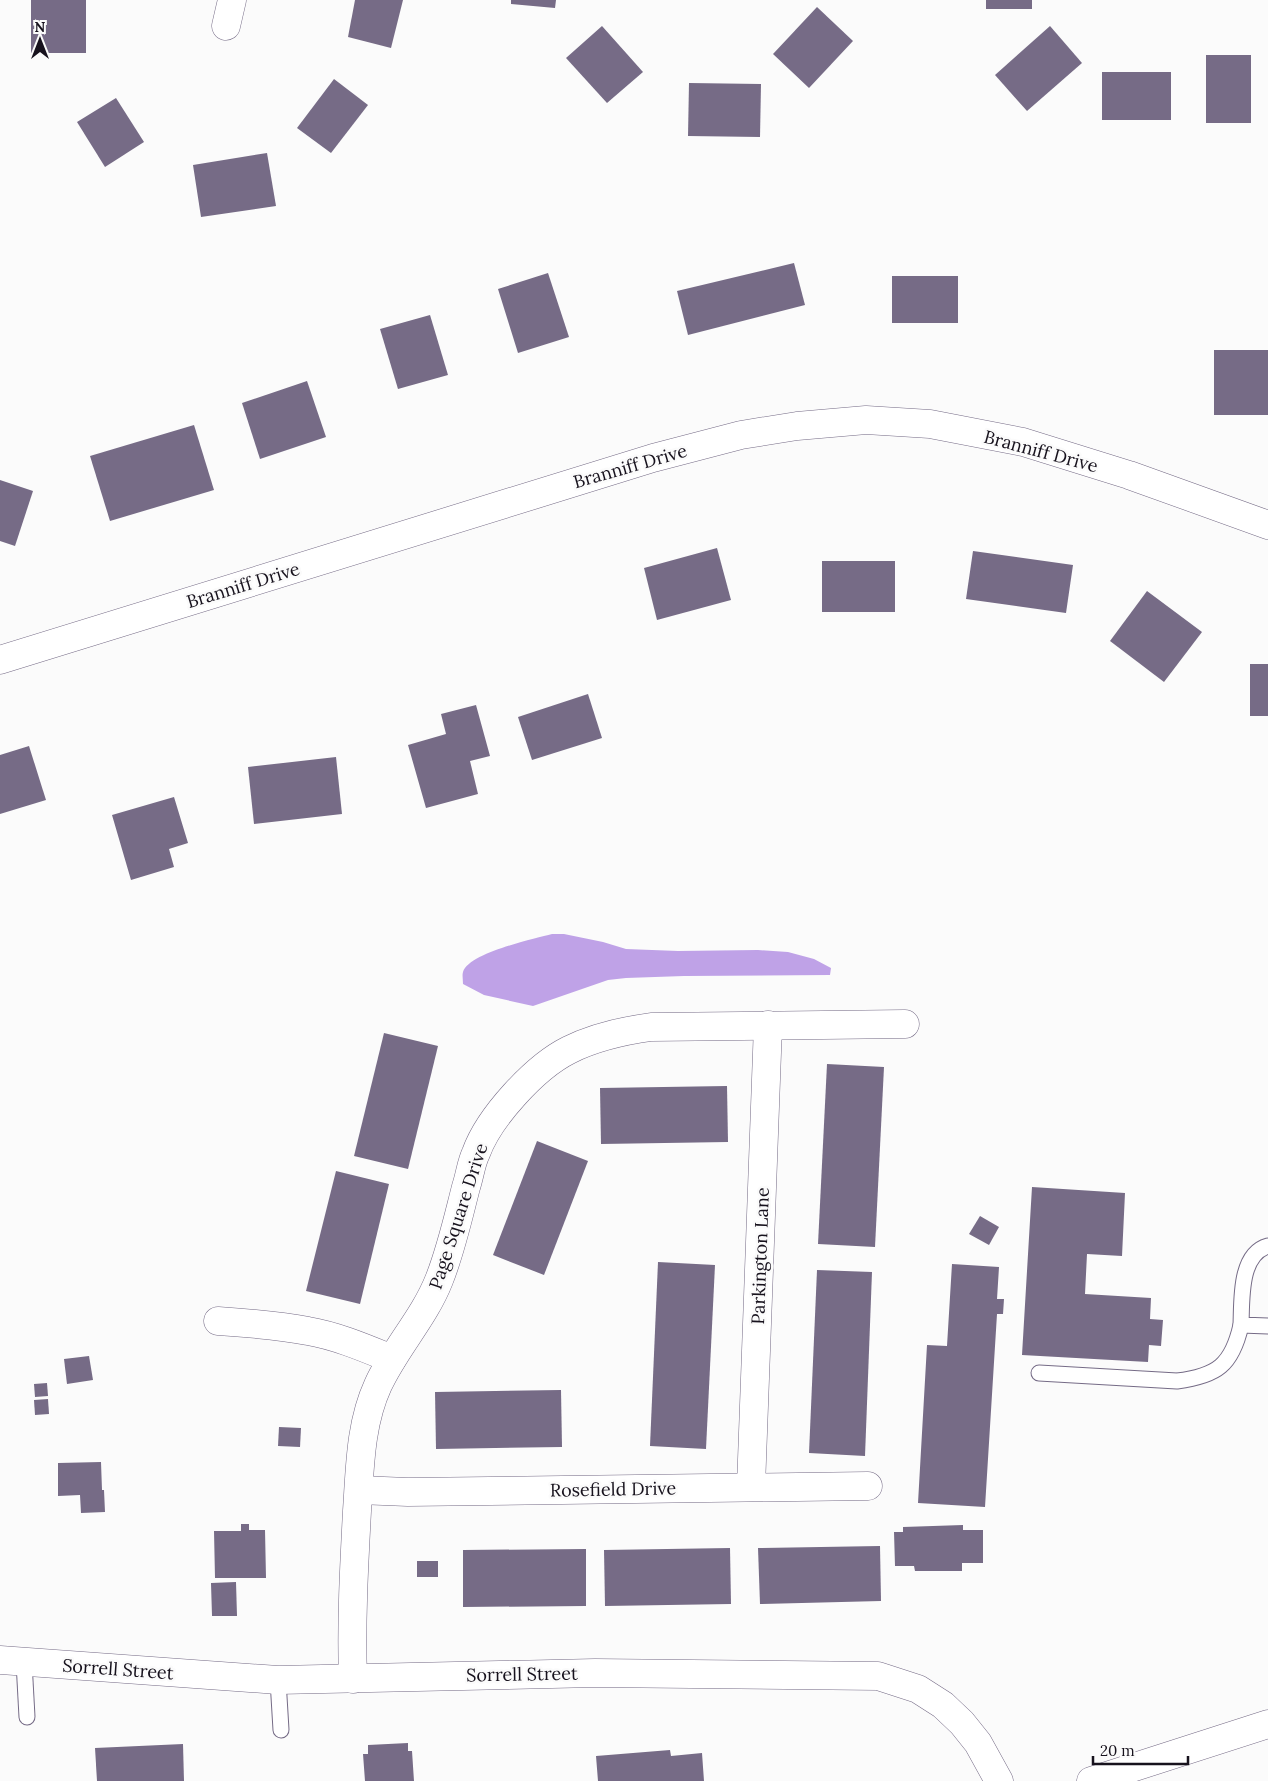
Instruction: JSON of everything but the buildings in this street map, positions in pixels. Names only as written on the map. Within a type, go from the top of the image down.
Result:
[{"type":"street","name":"Branniff Drive","points":[[0,660],[654,458],[741,435],[822,423],[866,420],[930,424],[1023,442],[1129,475],[1268,524]]},
{"type":"street","name":"Page Square Drive","points":[[352,1679],[354,1564],[358,1490],[366,1419],[378,1385],[392,1359],[426,1308],[436,1287],[449,1254],[476,1151],[491,1123],[513,1096],[533,1077],[567,1051],[611,1034],[651,1027],[905,1024]]},
{"type":"street","name":"Parkington Lane","points":[[752,1487],[768,1025]]},
{"type":"street","points":[[218,1321],[272,1325],[309,1331],[348,1342],[392,1359]]},
{"type":"street","name":"Rosefield Drive","points":[[358,1490],[408,1492],[868,1486]]},
{"type":"street","name":"Sorrell Street","points":[[12,1661],[278,1680],[594,1673],[878,1676],[918,1688],[943,1705],[962,1723],[978,1743],[999,1781]]},
{"type":"street","points":[[1091,1781],[1268,1724]]},
{"type":"lane","points":[[1039,1373],[1177,1381],[1196,1379],[1213,1371],[1230,1356],[1236,1347],[1241,1325],[1244,1280],[1248,1266],[1253,1256],[1262,1248],[1268,1246]]},
{"type":"lane","points":[[1241,1325],[1268,1326]]},
{"type":"lane","points":[[12,1661],[27,1717]]},
{"type":"lane","points":[[278,1680],[281,1730]]},
{"type":"shaded area","points":[[552,934],[564,934],[626,949],[788,952],[814,959],[831,968],[830,975],[684,976],[608,980],[533,1006],[484,995],[463,984],[463,972],[468,965],[477,959],[517,943]]}]
